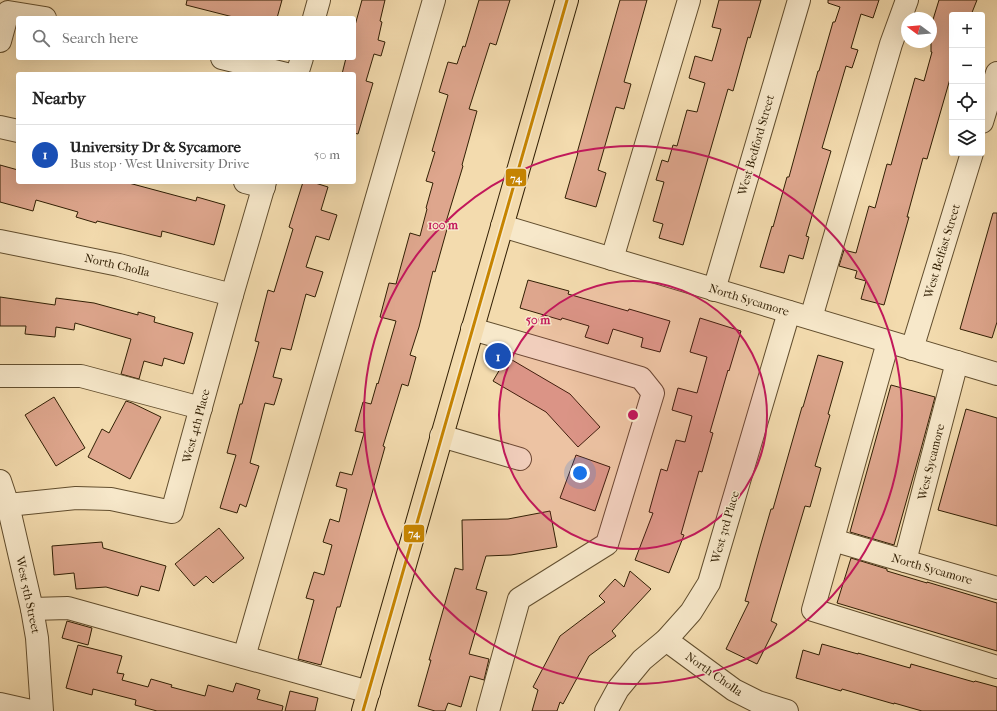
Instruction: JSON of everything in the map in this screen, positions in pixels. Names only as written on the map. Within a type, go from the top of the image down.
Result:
[{"type":"main road","points":[[366,702],[566,0]]},
{"type":"street","points":[[315,16],[319,0]]},
{"type":"street","points":[[244,657],[434,0]]},
{"type":"street","points":[[612,259],[689,0]]},
{"type":"street","name":"West Bedford Street","points":[[714,290],[799,0]]},
{"type":"street","points":[[811,318],[891,44],[907,0]]},
{"type":"street","points":[[0,41],[8,12],[33,16]]},
{"type":"street","points":[[230,60],[278,72]]},
{"type":"street","points":[[298,72],[301,60]]},
{"type":"street","points":[[983,120],[997,73]]},
{"type":"street","points":[[0,127],[16,131]]},
{"type":"street","name":"West Belfast Street","points":[[912,349],[971,156]]},
{"type":"street","name":"West 4th Place","points":[[8,505],[76,498],[111,499],[172,512],[232,295],[258,184]]},
{"type":"street","name":"North Sycamore","points":[[502,226],[997,374]]},
{"type":"street","name":"North Cholla","points":[[0,241],[119,265],[232,295]]},
{"type":"street","name":"West 3rd Place","points":[[606,711],[618,689],[642,660],[666,640],[692,612],[709,583],[789,312]]},
{"type":"street","points":[[472,329],[641,378],[653,393],[607,544],[519,599],[488,711]]},
{"type":"street","points":[[888,342],[813,610],[997,666]]},
{"type":"street","name":"West Sycamore","points":[[905,561],[957,362]]},
{"type":"street","points":[[0,376],[81,376],[201,408]]},
{"type":"street","points":[[441,436],[520,459]]},
{"type":"street","name":"West 5th Street","points":[[0,481],[8,505],[32,609],[37,638],[42,711]]},
{"type":"street","name":"North Sycamore","points":[[843,543],[997,588]]},
{"type":"street","points":[[32,609],[68,608],[244,657],[366,702]]},
{"type":"street","name":"North Cholla","points":[[666,640],[734,690],[758,702],[787,711]]},
{"type":"street","points":[[0,704],[31,711]]},
{"type":"building","points":[[187,0],[282,0],[278,16],[229,16],[186,5]]},
{"type":"building","points":[[362,0],[385,0],[380,21],[382,22],[378,40],[385,42],[381,56],[374,54],[366,81],[373,83],[358,134],[356,134],[356,72],[342,72],[346,60],[356,60],[356,22]]},
{"type":"building","points":[[479,0],[510,0],[496,45],[490,43],[469,109],[477,111],[462,165],[463,166],[446,222],[449,222],[435,272],[433,271],[419,327],[410,355],[416,357],[408,386],[402,384],[383,446],[385,447],[340,607],[337,607],[321,665],[298,659],[314,600],[306,598],[314,572],[324,575],[332,545],[323,542],[330,519],[339,522],[347,489],[336,486],[340,472],[352,475],[364,433],[355,431],[363,402],[371,404],[396,321],[380,317],[389,283],[396,284],[410,233],[420,236],[433,183],[426,181],[435,152],[432,151],[448,95],[439,92],[448,62],[457,64],[463,46],[465,47]]},
{"type":"building","points":[[620,0],[647,0],[624,82],[631,84],[624,109],[616,107],[598,170],[606,173],[596,207],[565,198]]},
{"type":"building","points":[[719,0],[761,0],[750,38],[748,37],[733,91],[728,89],[683,245],[659,238],[663,224],[653,221],[664,182],[656,180],[662,160],[668,162],[673,145],[677,146],[687,110],[697,112],[705,83],[689,78],[695,56],[712,61],[721,29],[712,27]]},
{"type":"building","points":[[828,0],[879,0],[873,18],[861,14],[851,48],[858,50],[852,68],[846,66],[822,148],[831,151],[806,236],[809,237],[803,259],[789,255],[784,273],[760,267],[787,177],[789,177],[833,22],[835,22],[840,7],[828,3]]},
{"type":"building","points":[[939,0],[977,0],[972,12],[949,12],[949,82],[927,159],[923,158],[907,217],[909,217],[884,305],[861,299],[866,281],[855,278],[857,271],[839,266],[844,250],[856,253],[869,206],[875,208],[887,164],[891,165],[915,78],[924,81],[932,52],[931,48],[937,48],[937,12],[935,12]]},
{"type":"building","points":[[0,165],[16,169],[16,184],[132,184],[196,201],[197,197],[225,205],[214,245],[162,231],[161,237],[97,221],[96,223],[76,217],[78,212],[36,200],[33,211],[0,202]]},
{"type":"building","points":[[302,184],[318,184],[328,187],[321,210],[337,215],[329,240],[316,236],[306,267],[323,272],[315,297],[306,294],[291,350],[281,348],[273,377],[282,379],[274,405],[265,403],[250,463],[259,466],[246,507],[240,504],[237,513],[220,508],[236,455],[227,453],[259,342],[255,341],[268,290],[274,292],[293,229],[289,227]]},
{"type":"building","points":[[993,213],[997,213],[997,322],[992,338],[960,329]]},
{"type":"building","points":[[528,280],[569,291],[568,294],[670,321],[660,352],[641,347],[643,338],[613,329],[608,344],[585,337],[589,326],[562,318],[561,320],[520,308]]},
{"type":"building","points":[[0,297],[55,305],[56,298],[94,303],[138,315],[138,312],[155,317],[154,322],[193,333],[184,364],[164,358],[162,366],[144,361],[139,379],[121,374],[131,339],[75,323],[74,330],[56,327],[55,337],[25,334],[26,326],[0,326]]},
{"type":"building","points":[[700,318],[741,331],[710,432],[713,433],[702,472],[699,471],[681,534],[684,535],[669,573],[635,560],[653,513],[649,512],[661,469],[667,471],[676,440],[685,442],[692,416],[672,410],[678,388],[697,393],[707,357],[690,352]]},
{"type":"building","points":[[818,355],[843,362],[828,414],[830,415],[815,466],[821,468],[810,507],[805,506],[771,621],[777,624],[757,664],[726,649],[749,602],[745,601],[760,547],[771,509],[773,509]]},
{"type":"building","points":[[507,357],[570,394],[600,427],[578,447],[546,412],[493,381]]},
{"type":"building","points":[[891,385],[935,397],[894,545],[850,532]]},
{"type":"building","points":[[54,397],[85,448],[56,466],[25,415]]},
{"type":"building","points":[[126,401],[161,417],[130,479],[88,457],[102,429],[109,433]]},
{"type":"building","points":[[966,409],[997,418],[997,526],[938,510]]},
{"type":"building","points":[[576,455],[610,467],[595,511],[560,498]]},
{"type":"building","points":[[550,511],[557,547],[511,555],[486,556],[476,589],[487,592],[469,654],[489,659],[484,680],[470,676],[461,707],[448,703],[445,711],[435,711],[418,706],[431,660],[429,660],[455,568],[463,570],[462,520],[508,519]]},
{"type":"building","points":[[219,528],[244,558],[213,583],[206,576],[194,586],[175,564]]},
{"type":"building","points":[[102,542],[103,548],[166,566],[159,591],[141,586],[138,596],[106,587],[76,589],[74,573],[54,575],[52,546]]},
{"type":"building","points":[[851,558],[887,569],[887,571],[997,603],[997,651],[837,603]]},
{"type":"building","points":[[630,571],[651,589],[612,631],[616,636],[589,656],[563,704],[560,702],[557,711],[532,711],[538,690],[533,687],[560,636],[605,602],[599,596],[615,579],[624,587]]},
{"type":"building","points":[[67,621],[92,628],[88,645],[62,638]]},
{"type":"building","points":[[822,644],[910,668],[911,664],[997,687],[997,711],[922,711],[796,678],[803,650],[819,655]]},
{"type":"building","points":[[78,645],[122,656],[117,673],[124,674],[122,680],[148,687],[151,679],[172,685],[171,687],[205,696],[208,685],[233,692],[236,683],[260,690],[257,699],[283,706],[282,711],[157,711],[135,705],[136,700],[93,689],[92,695],[66,688]]},
{"type":"building","points":[[290,691],[318,698],[315,711],[285,711]]},
{"type":"transit line","name":"74","points":[[363,711],[567,0]]},
{"type":"place","name":"University Dr & Sycamore","points":[[498,356]]}]
